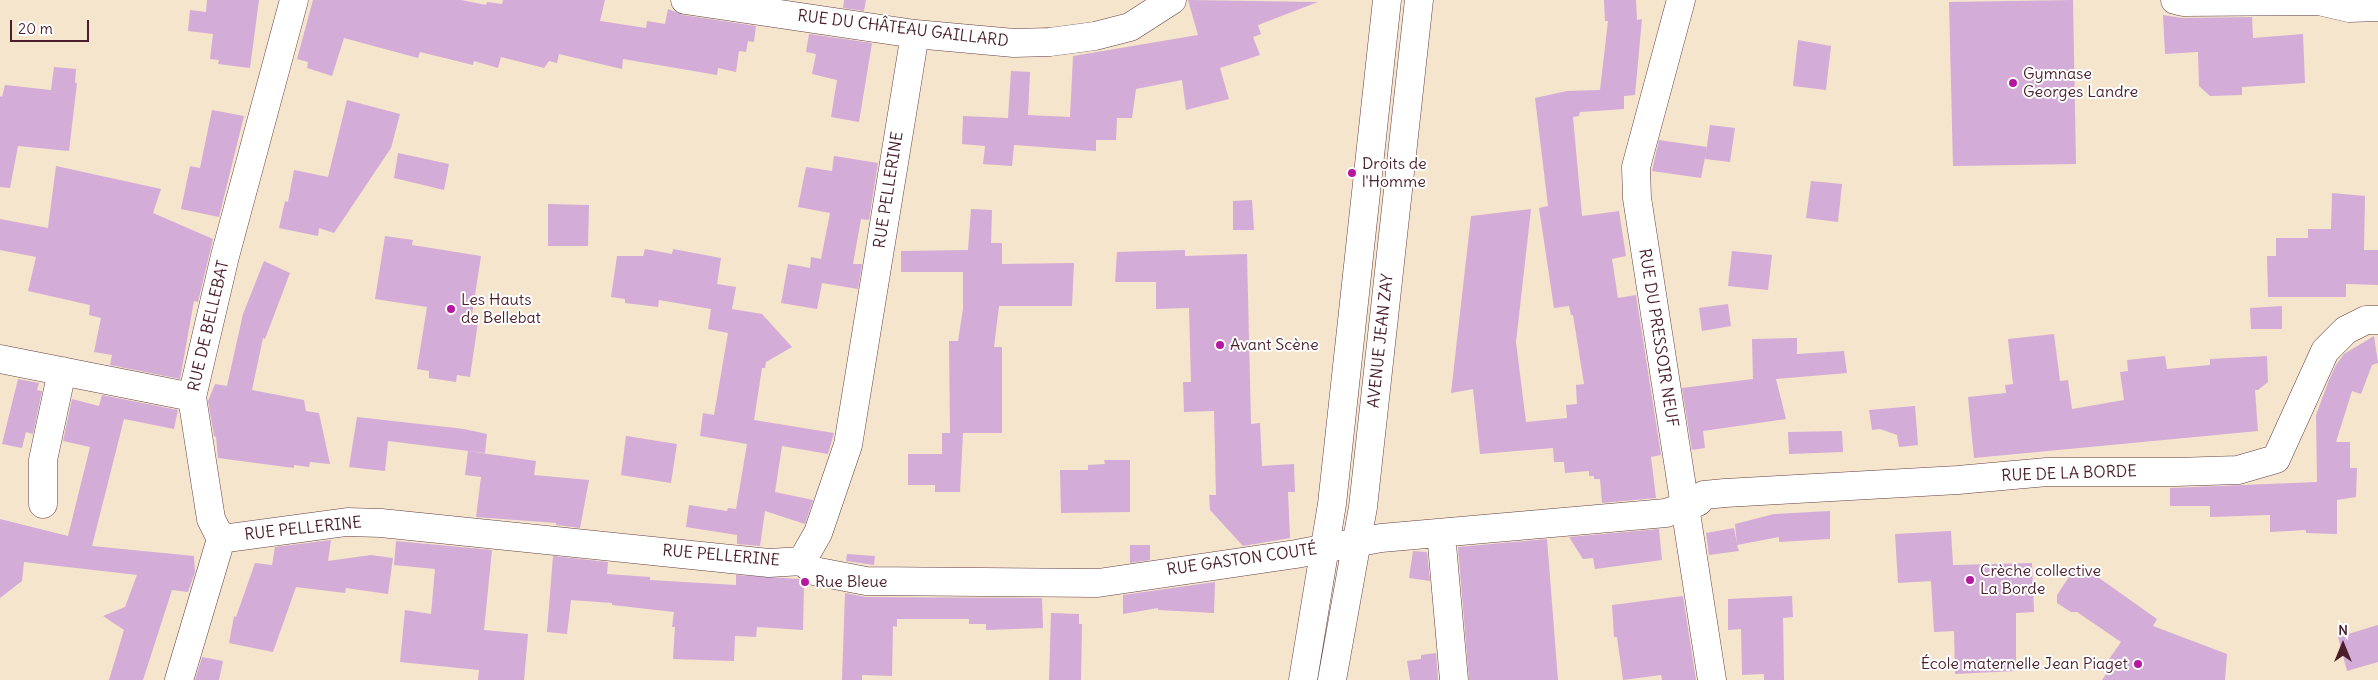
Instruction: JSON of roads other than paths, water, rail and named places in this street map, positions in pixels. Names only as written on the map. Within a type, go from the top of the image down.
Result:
[{"type":"street","name":"RUE DE BELLEBAT","points":[[222,539],[212,519],[192,397],[225,256],[294,0]]},
{"type":"street","name":"RUE DU CHÂTEAU GAILLARD","points":[[685,0],[915,34],[1014,44],[1050,42],[1095,36],[1130,27],[1172,0]]},
{"type":"street","name":"AVENUE JEAN ZAY","points":[[1303,680],[1326,548],[1388,0]]},
{"type":"street","name":"AVENUE JEAN ZAY","points":[[1332,680],[1363,507],[1419,0]]},
{"type":"street","name":"RUE DU PRESSOIR NEUF","points":[[1681,0],[1636,167],[1637,198],[1712,680]]},
{"type":"street","points":[[2175,0],[2183,2],[2319,1],[2349,8],[2378,6]]},
{"type":"street","name":"RUE PELLERINE","points":[[222,539],[347,522],[381,523],[808,566],[848,445],[915,34]]},
{"type":"street","name":"RUE DE LA BORDE","points":[[1685,508],[1698,502],[1704,495],[1725,492],[1958,480],[2047,472],[2238,470],[2276,458],[2326,351],[2346,330],[2366,320],[2378,320]]},
{"type":"street","points":[[0,360],[192,397]]},
{"type":"street","points":[[43,504],[43,460],[62,371]]},
{"type":"street","name":"RUE GASTON COUTÉ","points":[[808,566],[866,581],[1098,583],[1356,544],[1381,538],[1666,514],[1685,508]]},
{"type":"street","points":[[1441,533],[1454,680]]},
{"type":"street","points":[[179,680],[222,539]]},
{"type":"place","name":"Gymnase Georges Landre","points":[[2013,83]]},
{"type":"place","name":"Droits de l'Homme","points":[[1352,173]]},
{"type":"place","name":"Les Hauts de Bellebat","points":[[451,309]]},
{"type":"place","name":"Avant Scène","points":[[1220,345]]},
{"type":"place","name":"Crèche collective La Borde","points":[[1970,580]]},
{"type":"place","name":"Rue Bleue","points":[[805,582]]},
{"type":"place","name":"École maternelle Jean Piaget","points":[[2138,664]]}]
